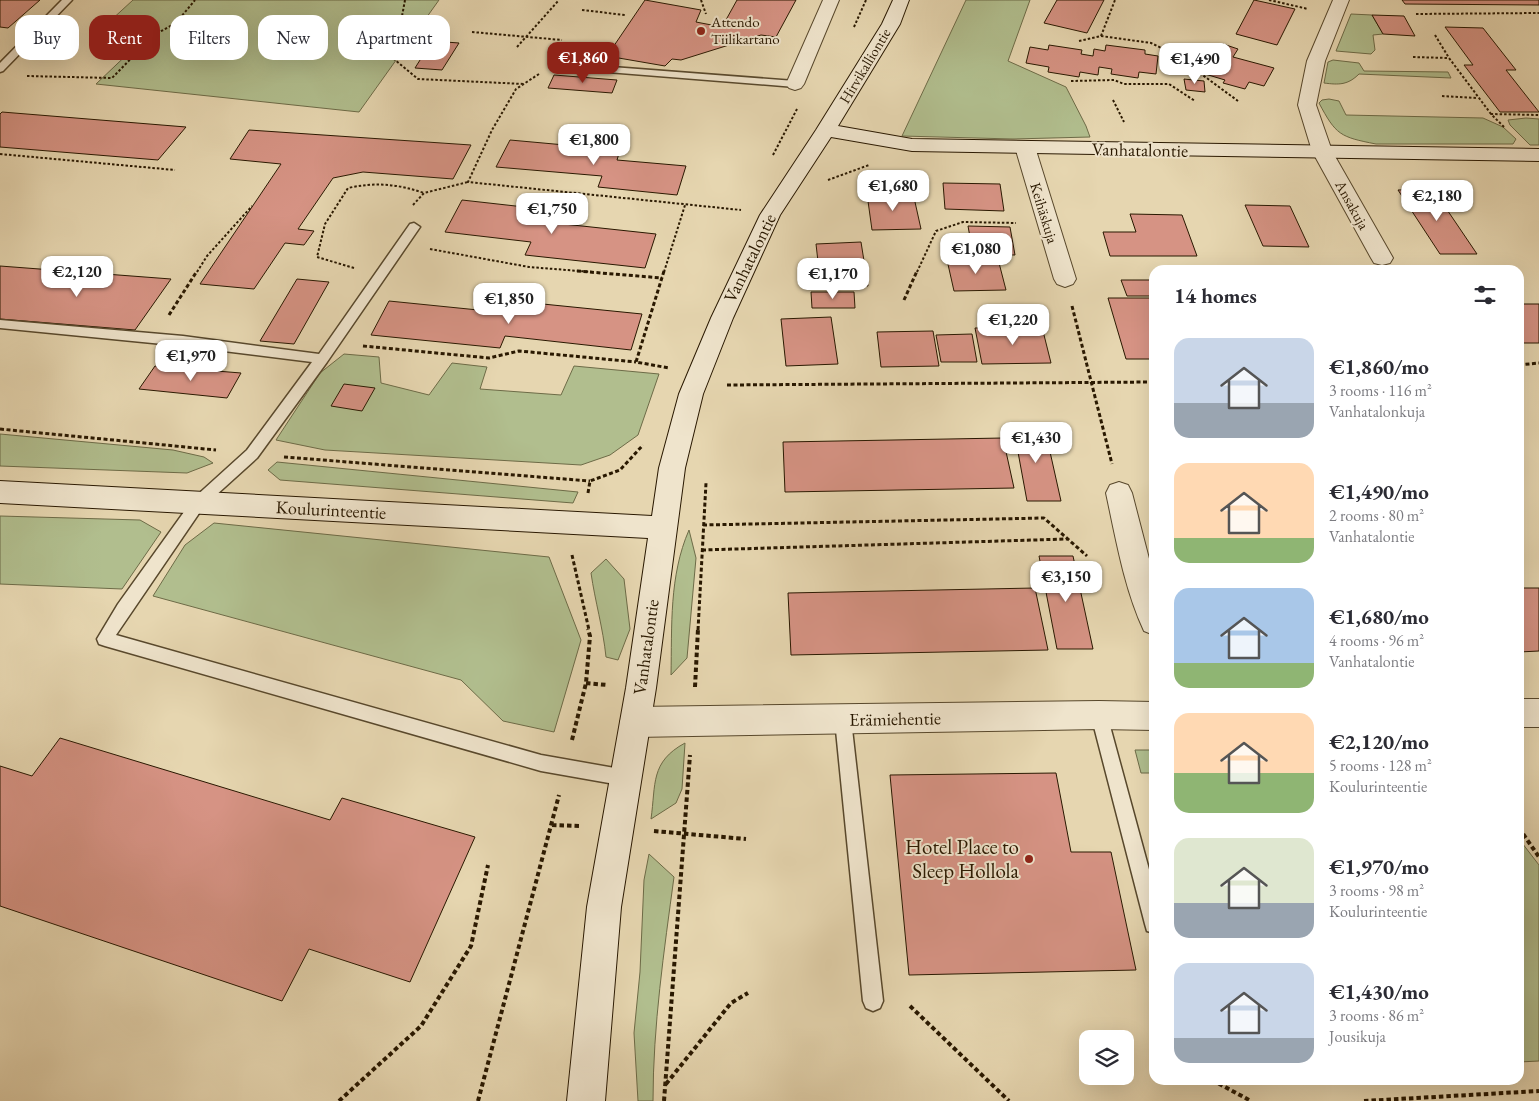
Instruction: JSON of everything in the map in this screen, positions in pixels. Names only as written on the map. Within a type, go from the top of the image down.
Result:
[{"type":"street","points":[[795,84],[831,0]]},
{"type":"street","name":"Hirvikalliontie","points":[[826,130],[891,24],[901,0]]},
{"type":"street","name":"Ansakuja","points":[[1338,8],[1316,61],[1307,105],[1322,151],[1382,258]]},
{"type":"street","name":"Vanhatalontie","points":[[586,1101],[604,907],[635,722],[672,468],[691,394],[722,318],[770,215],[826,130],[912,145],[1539,155]]},
{"type":"street","name":"Keihäskuja","points":[[1025,147],[1064,279]]},
{"type":"street","name":"Koulurinteentie","points":[[0,492],[663,528]]},
{"type":"street","points":[[1119,493],[1137,569],[1149,606]]},
{"type":"street","points":[[1524,713],[1539,713]]},
{"type":"street","name":"Erämiehentie","points":[[635,722],[1099,715],[1149,716]]},
{"type":"lane","points":[[0,70],[66,0]]},
{"type":"lane","points":[[560,66],[795,84]]},
{"type":"lane","points":[[414,227],[322,359],[252,454],[199,502],[105,639],[541,762],[626,778]]},
{"type":"lane","points":[[0,324],[154,338],[322,359]]},
{"type":"lane","points":[[1099,715],[1149,905]]},
{"type":"lane","points":[[843,720],[873,1001]]},
{"type":"path","points":[[19,76],[112,78],[154,35],[176,23],[195,0]]},
{"type":"path","points":[[405,0],[400,27],[389,55],[418,79],[524,84]]},
{"type":"path","points":[[517,47],[559,0]]},
{"type":"path","points":[[701,0],[706,14]]},
{"type":"path","points":[[1101,36],[1115,0]]},
{"type":"path","points":[[1269,0],[1338,8]]},
{"type":"path","points":[[582,10],[625,15]]},
{"type":"path","points":[[1416,14],[1515,15],[1539,13]]},
{"type":"path","points":[[472,32],[562,40]]},
{"type":"path","points":[[1435,35],[1449,58],[1491,114]]},
{"type":"path","points":[[1079,41],[1101,36],[1151,43],[1174,54],[1238,101]]},
{"type":"path","points":[[1413,57],[1449,58]]},
{"type":"path","points":[[468,182],[492,130],[516,89],[540,74]]},
{"type":"path","points":[[1071,81],[1114,80],[1124,84],[1169,84],[1195,101]]},
{"type":"path","points":[[1442,96],[1478,98]]},
{"type":"path","points":[[0,154],[175,170]]},
{"type":"path","points":[[827,180],[874,164]]},
{"type":"path","points":[[414,227],[406,211],[424,193],[468,182],[744,210]]},
{"type":"path","points":[[380,275],[317,257],[326,224],[348,188],[368,183],[400,184],[424,193]]},
{"type":"path","points":[[636,362],[685,204]]},
{"type":"path","points":[[154,338],[207,256],[252,206]]},
{"type":"path","points":[[904,300],[936,231],[962,222],[1047,223]]},
{"type":"path","points":[[402,244],[528,267],[662,278]]},
{"type":"path","points":[[1064,279],[1119,493]]},
{"type":"path","points":[[333,343],[489,358],[519,352],[636,362],[673,369]]},
{"type":"path","points":[[1524,365],[1539,364]]},
{"type":"path","points":[[722,385],[1149,382]]},
{"type":"path","points":[[0,429],[252,454],[590,481]]},
{"type":"path","points":[[664,1101],[693,721],[706,478]]},
{"type":"path","points":[[703,525],[1044,518],[1087,556]]},
{"type":"path","points":[[702,550],[1068,539]]},
{"type":"path","points":[[684,833],[746,839]]},
{"type":"path","points":[[1524,835],[1539,857]]},
{"type":"path","points":[[339,1101],[421,1026],[471,946],[488,865]]},
{"type":"path","points":[[665,1084],[732,1003],[748,993]]},
{"type":"path","points":[[910,1006],[1009,1101]]},
{"type":"path","points":[[1221,1085],[1251,1101]]},
{"type":"path","points":[[1364,1101],[1539,1091]]},
{"type":"green space","points":[[133,0],[439,0],[428,15],[338,15],[338,60],[396,60],[359,112],[96,84],[121,60],[160,60],[160,15],[117,15]]},
{"type":"green space","points":[[966,0],[1030,0],[1008,61],[1066,87],[1090,137],[1013,139],[902,136]]},
{"type":"green space","points":[[1351,14],[1372,15],[1383,34],[1373,35],[1375,50],[1371,54],[1336,51]]},
{"type":"green space","points":[[1333,60],[1359,63],[1364,71],[1448,72],[1451,78],[1359,74],[1343,83],[1324,83],[1328,62]]},
{"type":"green space","points":[[1322,100],[1339,101],[1346,115],[1483,118],[1503,127],[1516,139],[1513,144],[1376,144],[1364,142],[1340,133],[1330,122],[1319,103]]},
{"type":"green space","points":[[1539,119],[1539,145],[1530,145],[1510,125],[1508,120]]},
{"type":"green space","points":[[344,354],[379,357],[381,383],[429,395],[452,363],[487,367],[480,389],[561,395],[574,366],[659,374],[638,435],[610,455],[581,465],[325,450],[276,440],[320,373]]},
{"type":"green space","points":[[0,434],[173,450],[204,457],[213,463],[187,473],[0,466]]},
{"type":"green space","points":[[277,462],[578,492],[573,503],[280,480],[268,470]]},
{"type":"green space","points":[[0,516],[140,520],[161,532],[122,589],[0,584]]},
{"type":"green space","points":[[214,523],[549,557],[581,640],[554,732],[503,721],[461,680],[153,596],[185,545]]},
{"type":"green space","points":[[689,530],[696,558],[687,658],[671,675],[675,583],[678,565]]},
{"type":"green space","points":[[606,559],[624,579],[630,629],[618,660],[606,657],[591,573]]},
{"type":"green space","points":[[685,743],[682,789],[676,803],[651,819],[655,785],[660,766],[674,750]]},
{"type":"green space","points":[[1135,750],[1149,750],[1149,773],[1141,773]]},
{"type":"green space","points":[[1524,846],[1539,865],[1539,1061],[1524,1062]]},
{"type":"green space","points":[[649,854],[674,877],[657,1017],[653,1101],[638,1101],[634,1033],[640,972],[644,880]]},
{"type":"building","points":[[0,0],[40,0],[23,15],[15,15],[15,22],[8,28],[0,27]]},
{"type":"building","name":"Attendo Tiilikartano","points":[[645,0],[701,10],[696,22],[722,27],[737,0],[796,0],[776,37],[761,35],[681,60],[672,59],[665,66],[607,56]]},
{"type":"building","points":[[1057,0],[1104,0],[1087,33],[1044,23]]},
{"type":"building","points":[[1254,0],[1295,9],[1277,45],[1236,34]]},
{"type":"building","points":[[1402,0],[1539,0],[1539,5],[1405,4]]},
{"type":"building","points":[[1372,15],[1404,16],[1415,36],[1383,34]]},
{"type":"building","points":[[1445,27],[1483,28],[1516,70],[1506,70],[1539,112],[1500,112],[1464,65],[1473,65]]},
{"type":"building","points":[[450,42],[459,43],[450,57]]},
{"type":"building","points":[[1223,44],[1238,49],[1233,57],[1274,68],[1264,86],[1249,82],[1245,89],[1223,83],[1225,80],[1205,74],[1209,67],[1199,64],[1210,47],[1220,49]]},
{"type":"building","points":[[1049,45],[1082,50],[1081,54],[1093,56],[1094,49],[1105,51],[1106,45],[1145,50],[1145,54],[1158,56],[1156,74],[1139,72],[1138,78],[1111,74],[1112,69],[1099,67],[1098,75],[1080,72],[1079,77],[1048,72],[1049,67],[1026,63],[1030,47],[1048,50]]},
{"type":"building","points":[[420,60],[448,60],[442,70],[415,68]]},
{"type":"building","points":[[554,75],[617,80],[612,93],[548,88]]},
{"type":"building","points":[[1184,79],[1204,81],[1205,92],[1186,90]]},
{"type":"building","points":[[2,112],[186,127],[158,160],[0,147],[0,114]]},
{"type":"building","points":[[249,130],[471,145],[453,179],[363,172],[333,178],[298,229],[314,231],[304,245],[285,243],[254,289],[200,284],[281,164],[230,159]]},
{"type":"building","points":[[510,140],[620,150],[617,160],[686,166],[677,195],[598,187],[602,176],[496,167]]},
{"type":"building","points":[[943,183],[1000,184],[1004,211],[945,209]]},
{"type":"building","points":[[1433,189],[1477,254],[1440,254],[1398,190]]},
{"type":"building","points":[[913,193],[921,229],[872,230],[867,194]]},
{"type":"building","points":[[462,200],[551,210],[545,222],[656,234],[645,268],[525,255],[531,242],[445,232]]},
{"type":"building","points":[[1245,205],[1290,206],[1309,247],[1263,246]]},
{"type":"building","points":[[1130,214],[1182,215],[1197,256],[1110,256],[1103,232],[1136,232]]},
{"type":"building","points":[[968,226],[1010,227],[1015,255],[973,254]]},
{"type":"building","points":[[861,242],[868,286],[821,288],[816,244]]},
{"type":"building","points":[[998,259],[1006,290],[954,291],[947,260]]},
{"type":"building","points":[[0,266],[171,279],[135,330],[0,319]]},
{"type":"building","points":[[297,279],[329,282],[294,344],[260,341]]},
{"type":"building","points":[[1121,280],[1149,280],[1149,296],[1127,296]]},
{"type":"building","points":[[811,292],[854,292],[855,308],[812,308]]},
{"type":"building","points":[[1108,298],[1149,298],[1149,359],[1126,359]]},
{"type":"building","points":[[389,301],[508,313],[513,301],[642,314],[631,350],[505,336],[500,348],[371,335]]},
{"type":"building","points":[[1524,304],[1539,304],[1539,343],[1524,343]]},
{"type":"building","points":[[831,317],[838,364],[786,366],[781,319]]},
{"type":"building","points":[[1042,327],[1051,363],[982,364],[975,328]]},
{"type":"building","points":[[933,331],[939,366],[881,367],[877,332]]},
{"type":"building","points":[[972,334],[977,362],[941,362],[936,335]]},
{"type":"building","points":[[155,366],[241,373],[227,398],[139,389]]},
{"type":"building","points":[[344,384],[375,388],[362,411],[331,406]]},
{"type":"building","points":[[1013,425],[1044,425],[1061,501],[1027,501]]},
{"type":"building","points":[[1003,438],[1014,488],[785,492],[783,442]]},
{"type":"building","points":[[1039,556],[1073,556],[1093,649],[1057,649]]},
{"type":"building","points":[[1035,588],[1048,650],[791,655],[788,593]]},
{"type":"building","points":[[1524,588],[1539,588],[1539,651],[1524,652]]},
{"type":"building","points":[[60,738],[330,820],[342,798],[475,837],[410,982],[309,949],[282,1001],[0,906],[0,766],[32,776]]},
{"type":"building","points":[[1056,773],[1071,852],[1111,852],[1136,970],[909,975],[890,775]]},
{"type":"place","name":"Attendo Tiilikartano","points":[[701,31]]},
{"type":"place","name":"Hotel Place to Sleep Hollola","points":[[1029,859]]}]
